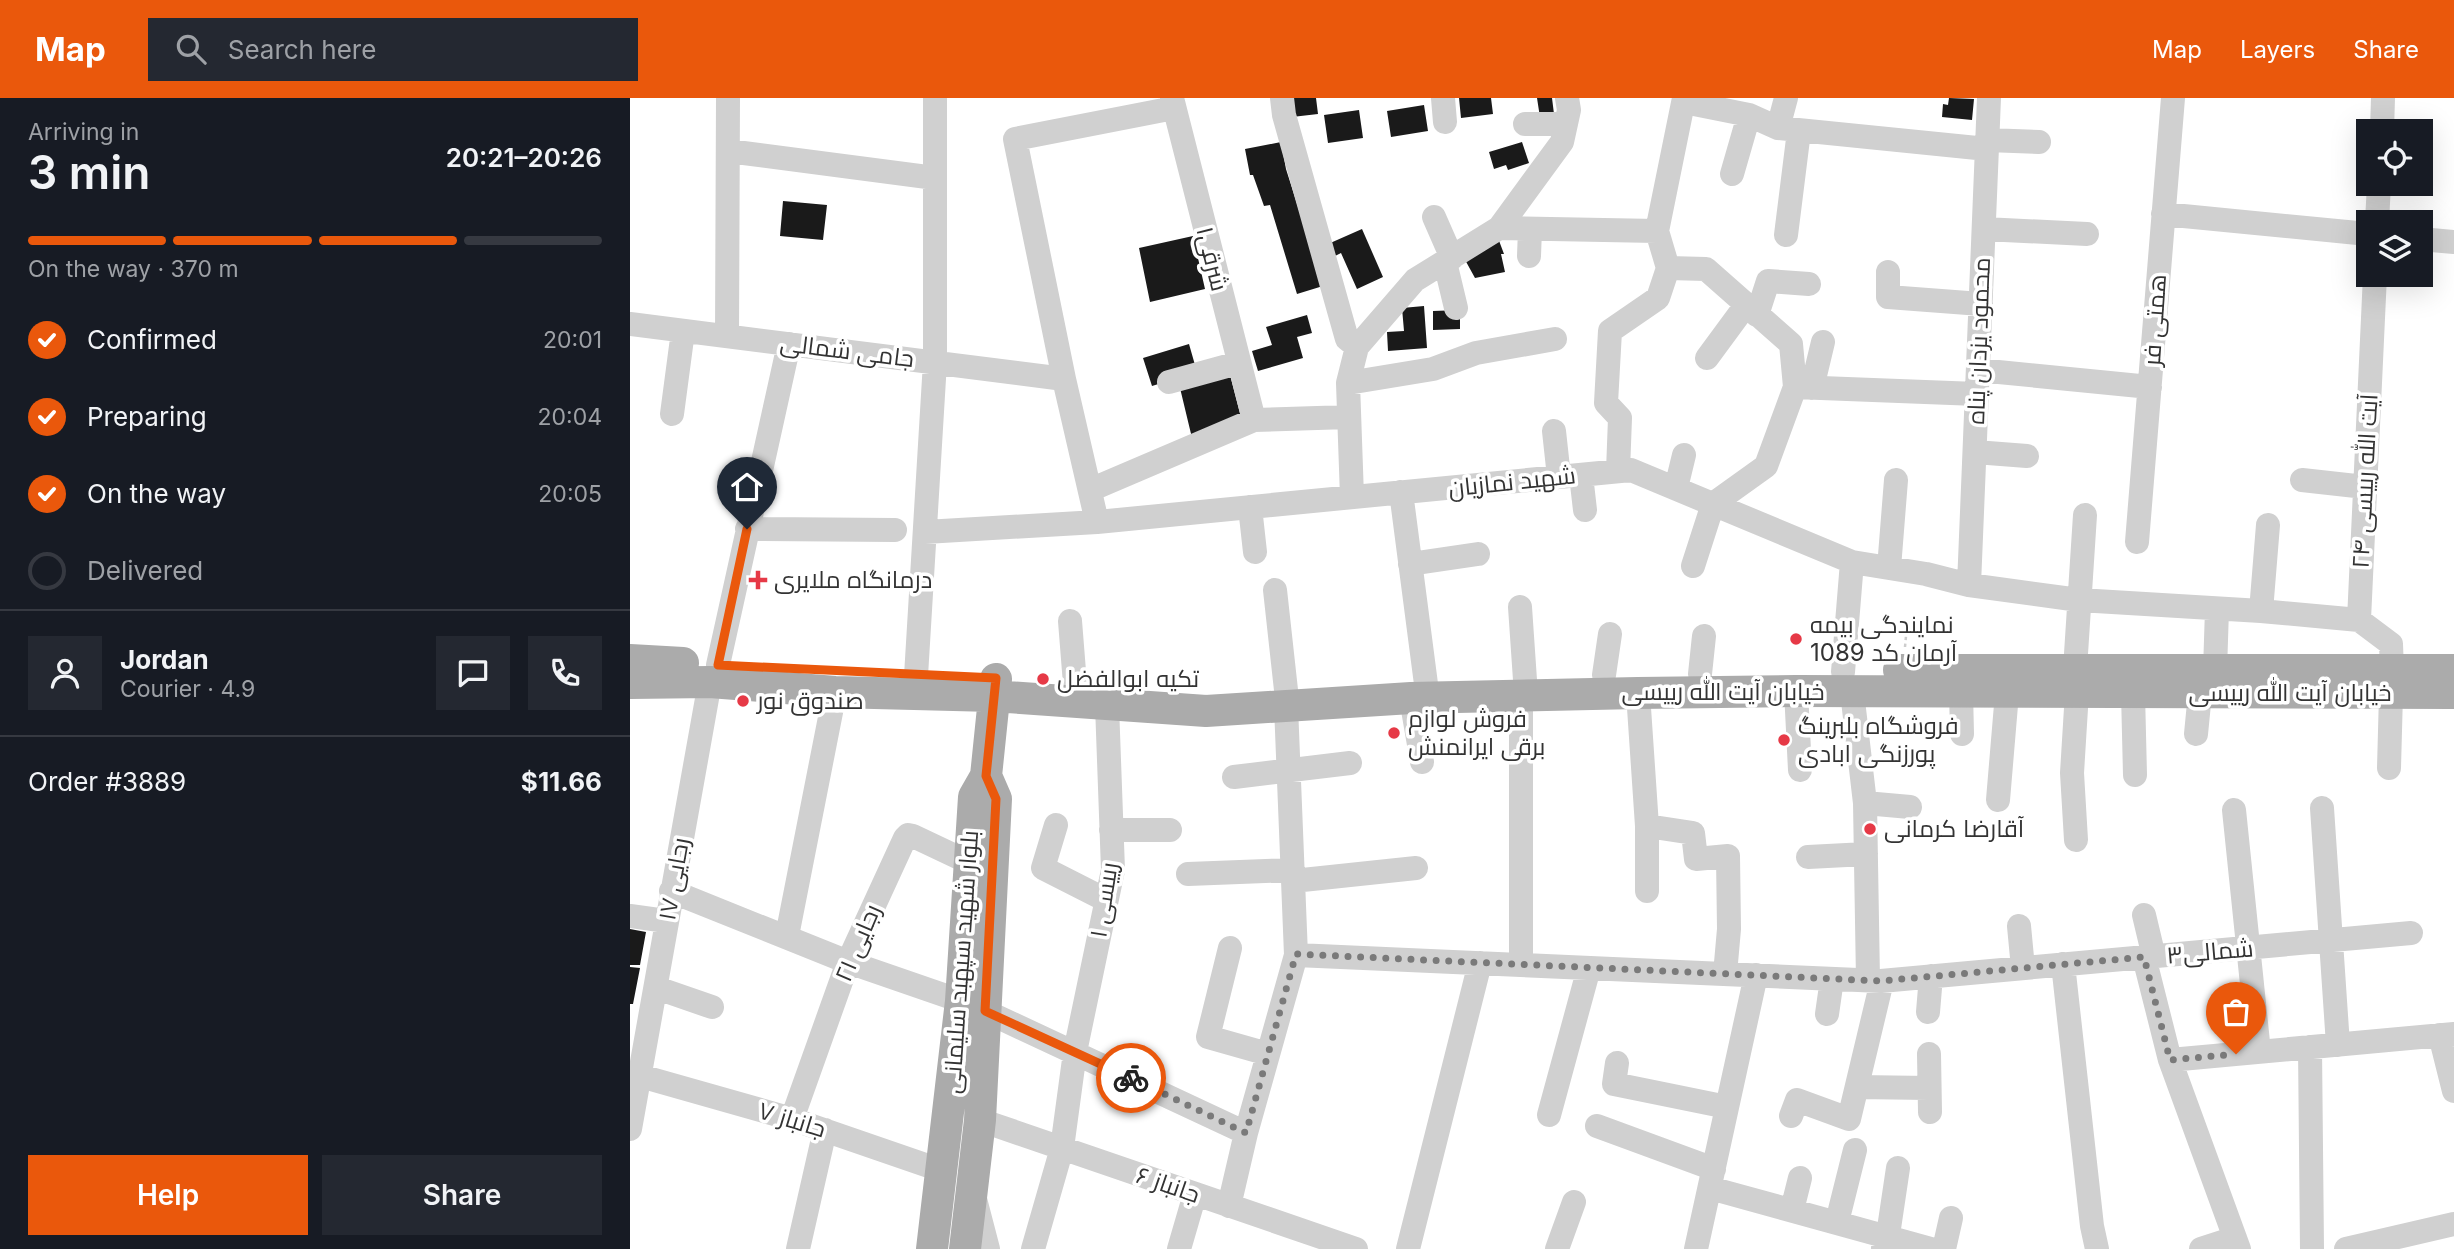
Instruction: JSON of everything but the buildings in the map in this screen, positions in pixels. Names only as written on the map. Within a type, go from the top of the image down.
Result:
[{"type":"main road","points":[[630,660],[835,692],[994,687]]},
{"type":"main road","name":"خیابان آیت الله رییسی","points":[[2391,683],[2454,670]]},
{"type":"main road","points":[[630,683],[714,674],[916,676],[994,687]]},
{"type":"main road","name":"خیابان آیت الله رییسی","points":[[1523,687],[1604,675],[1700,674],[1847,682],[2391,683],[2454,694]]},
{"type":"main road","name":"خیابان آیت الله رییسی","points":[[1961,681],[2007,693],[2076,681],[2133,693],[2207,682]]},
{"type":"main road","name":"خیابان آیت الله رییسی","points":[[994,687],[1107,705],[1206,711],[1286,698],[1419,691],[1523,687],[1638,693],[1796,691],[1847,682]]},
{"type":"main road","name":"خیابان آیت الله رییسی","points":[[994,687],[1075,684],[1286,698]]},
{"type":"main road","points":[[986,776],[994,687]]},
{"type":"main road","name":"بلوار شهید سپهبد سلیمانی","points":[[965,1249],[980,1120],[973,1006],[970,863],[974,797],[986,776]]},
{"type":"main road","name":"بلوار شهید سپهبد سلیمانی","points":[[932,1249],[943,1171],[973,1006],[996,799],[986,776]]},
{"type":"street","points":[[727,336],[728,98]]},
{"type":"street","points":[[916,676],[935,362],[935,98]]},
{"type":"street","points":[[1282,98],[1284,115],[1347,339],[1357,347]]},
{"type":"street","points":[[1352,497],[1348,383],[1357,347],[1415,280],[1499,228],[1562,142],[1569,110],[1567,98]]},
{"type":"street","points":[[1786,98],[1789,129],[1786,235]]},
{"type":"street","name":"محمود یزدان پناه","points":[[1969,585],[1989,98]]},
{"type":"street","name":"همتی فر","points":[[2137,542],[2173,98]]},
{"type":"street","points":[[2382,119],[2383,98]]},
{"type":"street","points":[[1618,471],[1620,418],[1606,403],[1610,331],[1658,298],[1668,268],[1657,231],[1684,100],[1749,115],[1789,129],[1987,145],[2039,142]]},
{"type":"street","points":[[1097,522],[1064,379],[1015,139],[1173,103]]},
{"type":"street","name":"شرقی۱","points":[[1173,103],[1254,420]]},
{"type":"street","points":[[1732,174],[1749,115]]},
{"type":"street","points":[[1525,124],[1566,124]]},
{"type":"street","points":[[728,151],[935,178]]},
{"type":"street","points":[[2163,214],[2356,233]]},
{"type":"street","points":[[1433,217],[1448,260],[1456,308]]},
{"type":"street","points":[[1499,228],[1657,231]]},
{"type":"street","points":[[1529,256],[1530,229]]},
{"type":"street","points":[[1984,229],[2087,234]]},
{"type":"street","points":[[2433,240],[2454,242]]},
{"type":"street","points":[[1668,268],[1706,269],[1791,344],[1803,388]]},
{"type":"street","points":[[1888,272],[1888,297],[1981,304]]},
{"type":"street","points":[[1707,358],[1752,310],[1768,281],[1809,284]]},
{"type":"street","name":"آیت الله رییسی ۲۴","points":[[2359,621],[2374,287]]},
{"type":"street","name":"جامی شمالی","points":[[630,324],[1064,379]]},
{"type":"street","points":[[672,414],[682,331]]},
{"type":"street","points":[[1348,383],[1433,369],[1476,353],[1555,339]]},
{"type":"street","points":[[1693,566],[1713,503],[1766,467],[1823,342]]},
{"type":"street","name":"رجایی ۱۷","points":[[630,1129],[635,1075],[657,988],[671,891],[714,674],[789,344]]},
{"type":"street","points":[[1169,383],[1238,363]]},
{"type":"street","points":[[1978,370],[2150,387]]},
{"type":"street","points":[[1803,388],[1977,394]]},
{"type":"street","points":[[1090,490],[1254,420],[1349,417]]},
{"type":"street","points":[[1555,431],[1585,510]]},
{"type":"street","points":[[1975,452],[2027,456]]},
{"type":"street","points":[[1676,488],[1684,455]]},
{"type":"street","name":"شهید نمازیان","points":[[925,532],[1097,522],[1631,470],[1852,562],[1969,585],[2079,600],[2261,611],[2359,621]]},
{"type":"street","points":[[1889,568],[1896,480]]},
{"type":"street","points":[[2302,480],[2365,486]]},
{"type":"street","points":[[1401,492],[1410,564],[1422,762]]},
{"type":"street","points":[[1250,507],[1255,552]]},
{"type":"street","points":[[2076,840],[2072,774],[2085,515]]},
{"type":"street","points":[[2261,611],[2268,525]]},
{"type":"street","points":[[747,529],[895,530]]},
{"type":"street","points":[[1410,564],[1478,554]]},
{"type":"street","points":[[1790,1115],[1797,1100],[1849,1119],[1875,980],[1865,803],[1847,682],[1852,562]]},
{"type":"street","points":[[1229,1206],[1246,1133],[1296,954],[1286,698],[1275,590]]},
{"type":"street","points":[[1520,607],[1523,687],[1521,965]]},
{"type":"street","points":[[2196,734],[2207,682],[2217,609]]},
{"type":"street","points":[[1070,621],[1075,684]]},
{"type":"street","points":[[2359,621],[2391,644],[2389,768]]},
{"type":"street","points":[[1604,675],[1610,634]]},
{"type":"street","points":[[1700,674],[1704,636]]},
{"type":"street","points":[[1961,681],[1962,734]]},
{"type":"street","points":[[1796,691],[1800,769]]},
{"type":"street","points":[[788,936],[835,692]]},
{"type":"street","points":[[1638,693],[1647,826],[1647,891]]},
{"type":"street","points":[[1998,800],[2007,693]]},
{"type":"street","points":[[2133,693],[2135,775]]},
{"type":"street","name":"رییسی ۱","points":[[1033,1249],[1062,1148],[1075,1052],[1112,870],[1107,705]]},
{"type":"street","points":[[1234,777],[1350,763]]},
{"type":"street","points":[[1865,803],[1910,807]]},
{"type":"street","points":[[2322,808],[2338,1045]]},
{"type":"street","points":[[2234,810],[2259,1052]]},
{"type":"street","points":[[1056,825],[1043,868],[1106,900]]},
{"type":"street","points":[[1647,826],[1693,833],[1696,859],[1728,856],[1729,929],[1725,974]]},
{"type":"street","points":[[1111,830],[1170,830]]},
{"type":"street","name":"رجایی ۲۱","points":[[792,1119],[848,962],[905,838],[908,835],[970,863]]},
{"type":"street","points":[[1808,857],[1866,854]]},
{"type":"street","points":[[1188,874],[1293,876],[1416,868]]},
{"type":"street","points":[[671,891],[848,962],[973,1006],[1246,1133]]},
{"type":"street","points":[[2144,915],[2149,957],[2170,1060],[2237,1243],[2201,1249]]},
{"type":"street","points":[[630,916],[666,920]]},
{"type":"street","points":[[2019,926],[2024,968]]},
{"type":"street","name":"شمالی۳","points":[[1296,954],[1875,980],[2411,933]]},
{"type":"street","points":[[1230,948],[1209,1037],[1268,1054]]},
{"type":"street","points":[[1408,1249],[1480,963]]},
{"type":"street","points":[[2063,964],[2092,1226],[2097,1249]]},
{"type":"street","points":[[1549,1115],[1589,968]]},
{"type":"street","points":[[1696,1249],[1756,975]]},
{"type":"street","points":[[1928,1012],[1931,976]]},
{"type":"street","points":[[1827,1014],[1832,979]]},
{"type":"street","points":[[657,988],[712,1007]]},
{"type":"street","points":[[2170,1060],[2447,1034],[2454,1091]]},
{"type":"street","points":[[2310,1047],[2312,1249]]},
{"type":"street","points":[[1857,1087],[1929,1100],[1929,1054]]},
{"type":"street","points":[[1617,1063],[1614,1084],[1727,1107]]},
{"type":"street","name":"جانباز ۷","points":[[635,1075],[792,1119],[943,1171]]},
{"type":"street","name":"جانباز ۶","points":[[980,1120],[1352,1248]]},
{"type":"street","points":[[1597,1126],[1712,1179],[1792,1210],[1837,1222],[1885,1242],[1931,1249]]},
{"type":"street","points":[[798,1249],[825,1130]]},
{"type":"street","points":[[1837,1222],[1856,1150]]},
{"type":"street","points":[[1885,1242],[1898,1168]]},
{"type":"street","points":[[1792,1210],[1800,1178]]},
{"type":"street","points":[[972,1187],[988,1249]]},
{"type":"street","points":[[1180,1249],[1195,1194]]},
{"type":"street","points":[[1557,1249],[1574,1202]]},
{"type":"street","points":[[1944,1249],[1951,1219]]},
{"type":"street","points":[[2346,1249],[2454,1224]]},
{"type":"way so far","points":[[1131,1078],[1246,1133],[1296,954],[1881,981],[2144,957],[2170,1060],[2236,1054]]},
{"type":"place","name":"درمانگاه ملایری","points":[[758,580]]},
{"type":"place","name":"نمایندگی بیمه آرمان کد 1089","points":[[1796,639]]},
{"type":"place","name":"تکیه ابوالفضل","points":[[1043,679]]},
{"type":"place","name":"صندوق نور","points":[[743,701]]},
{"type":"place","name":"فروش لوازم برقی ایرانمنش","points":[[1394,733]]},
{"type":"place","name":"فروشگاه بلبرینگ پورزنگی ابادی","points":[[1784,740]]},
{"type":"place","name":"آقارضا کرمانی","points":[[1870,829]]},
{"type":"route","points":[[747,529],[718,665],[996,678],[986,776],[996,799],[985,1011],[1131,1078]]}]
